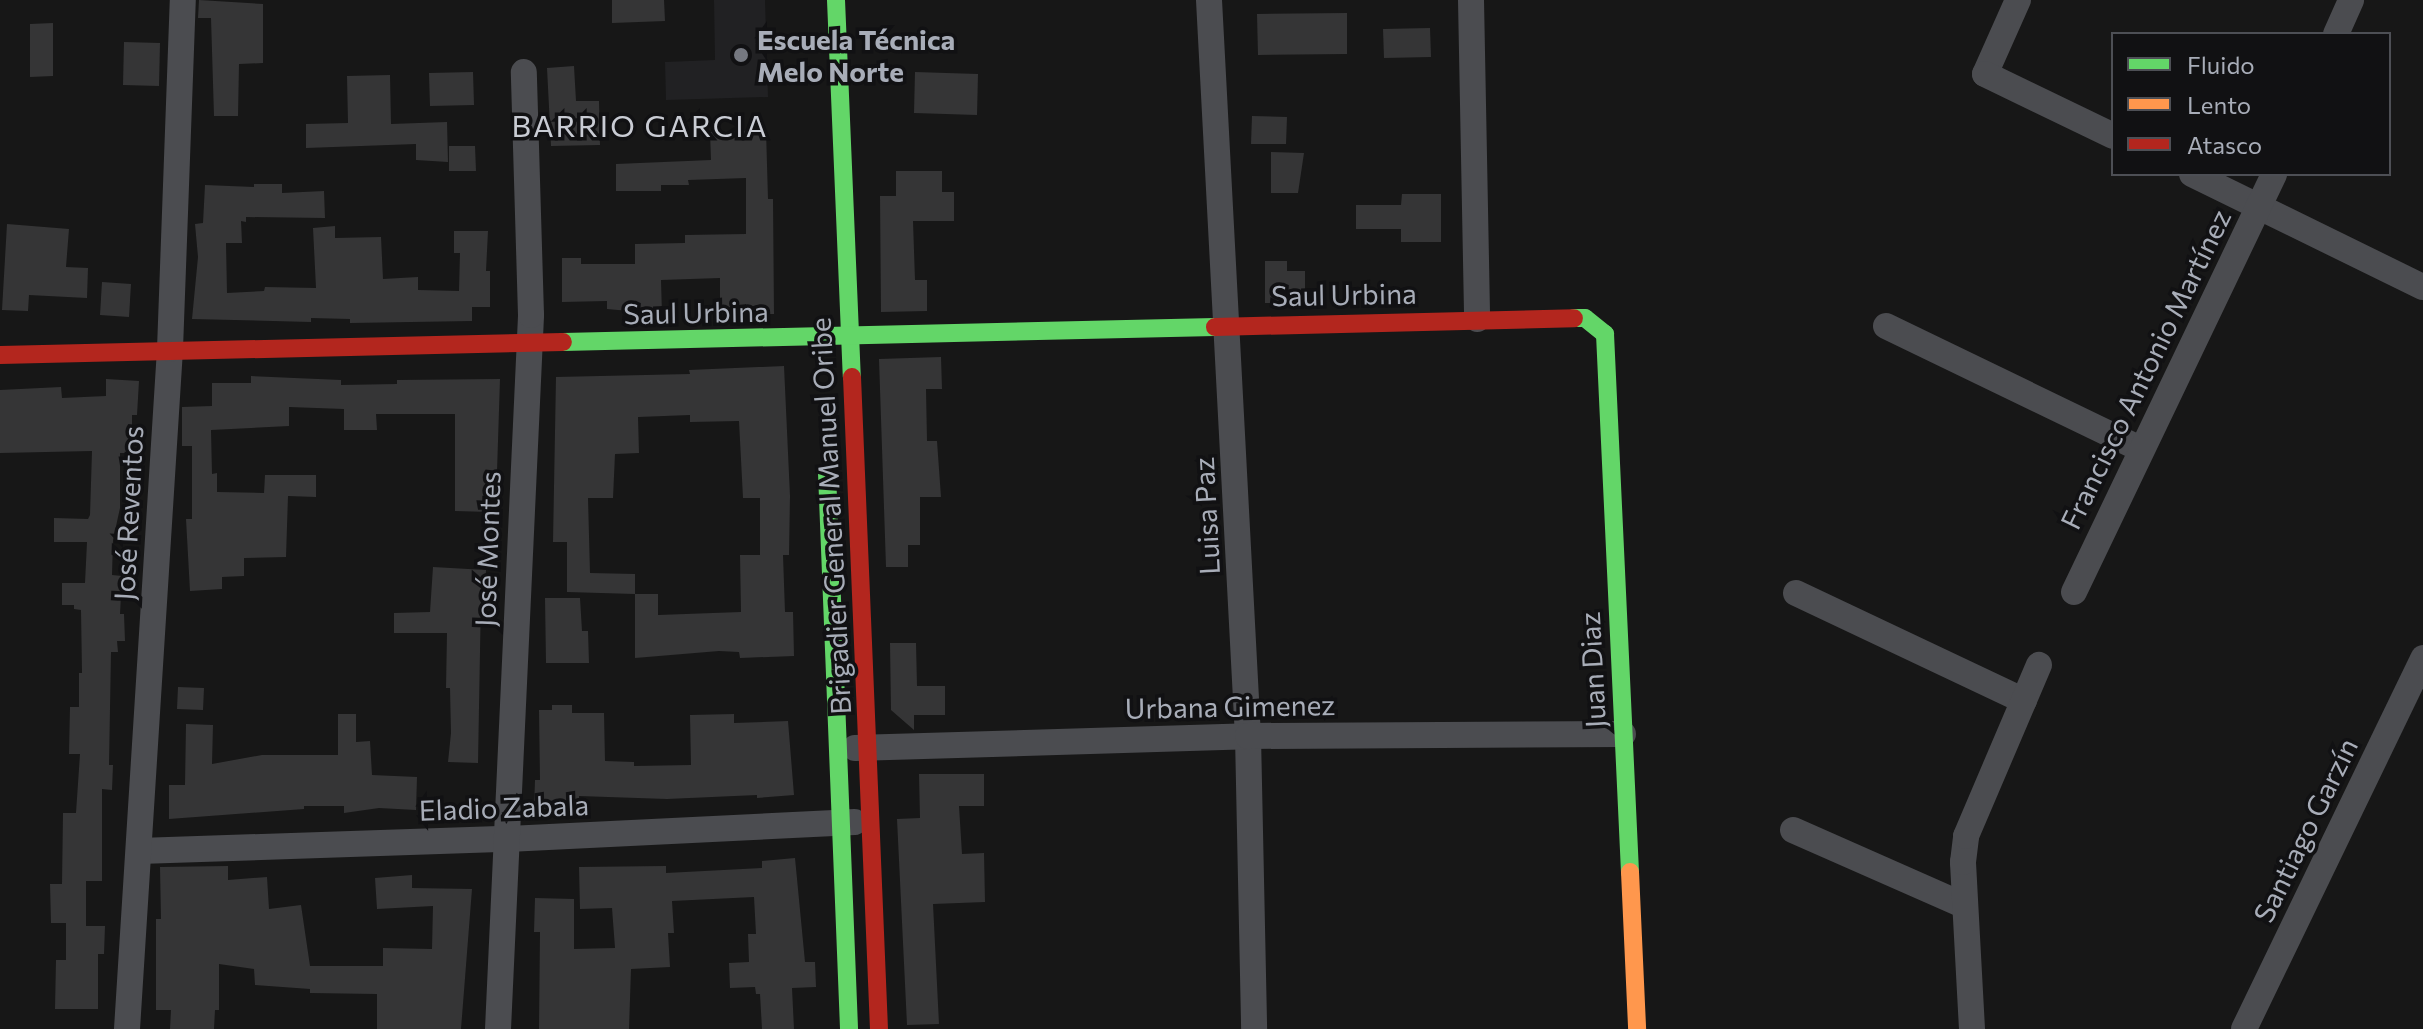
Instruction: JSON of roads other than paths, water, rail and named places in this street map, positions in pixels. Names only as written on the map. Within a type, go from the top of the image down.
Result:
[{"type":"street","name":"José Reventos","points":[[127,1029],[170,349],[183,0]]},
{"type":"street","name":"Brigadier General Manuel Oribe","points":[[836,0],[832,86],[837,205],[851,337],[879,1029]]},
{"type":"street","name":"Luisa Paz","points":[[1209,0],[1229,325],[1248,736],[1254,1029]]},
{"type":"street","points":[[1471,0],[1477,319]]},
{"type":"street","points":[[2018,0],[1985,74],[2111,135]]},
{"type":"street","points":[[2337,32],[2351,0]]},
{"type":"street","name":"José Montes","points":[[498,1029],[531,315],[524,72]]},
{"type":"street","points":[[2196,176],[2423,287]]},
{"type":"street","name":"Francisco Antonio Martínez","points":[[2074,592],[2273,176]]},
{"type":"street","name":"Saul Urbina","points":[[0,355],[1585,318]]},
{"type":"street","name":"Juan Diaz","points":[[1585,318],[1605,334],[1637,1029]]},
{"type":"street","points":[[1886,326],[2141,449]]},
{"type":"street","name":"Brigadier General Manuel Oribe","points":[[826,448],[849,1029]]},
{"type":"street","points":[[1796,593],[2024,701]]},
{"type":"street","name":"Santiago Garzín","points":[[2244,1029],[2423,658]]},
{"type":"street","points":[[1972,1029],[1965,906],[1966,836],[2039,665]]},
{"type":"street","name":"Urbana Gimenez","points":[[839,748],[1248,736],[1623,734]]},
{"type":"street","name":"Eladio Zabala","points":[[139,851],[507,839],[871,822]]},
{"type":"street","points":[[1793,830],[1965,906]]},
{"type":"place","name":"Escuela Técnica Melo Norte","points":[[741,55]]},
{"type":"district","name":"BARRIO GARCIA","points":[[640,125]]}]
